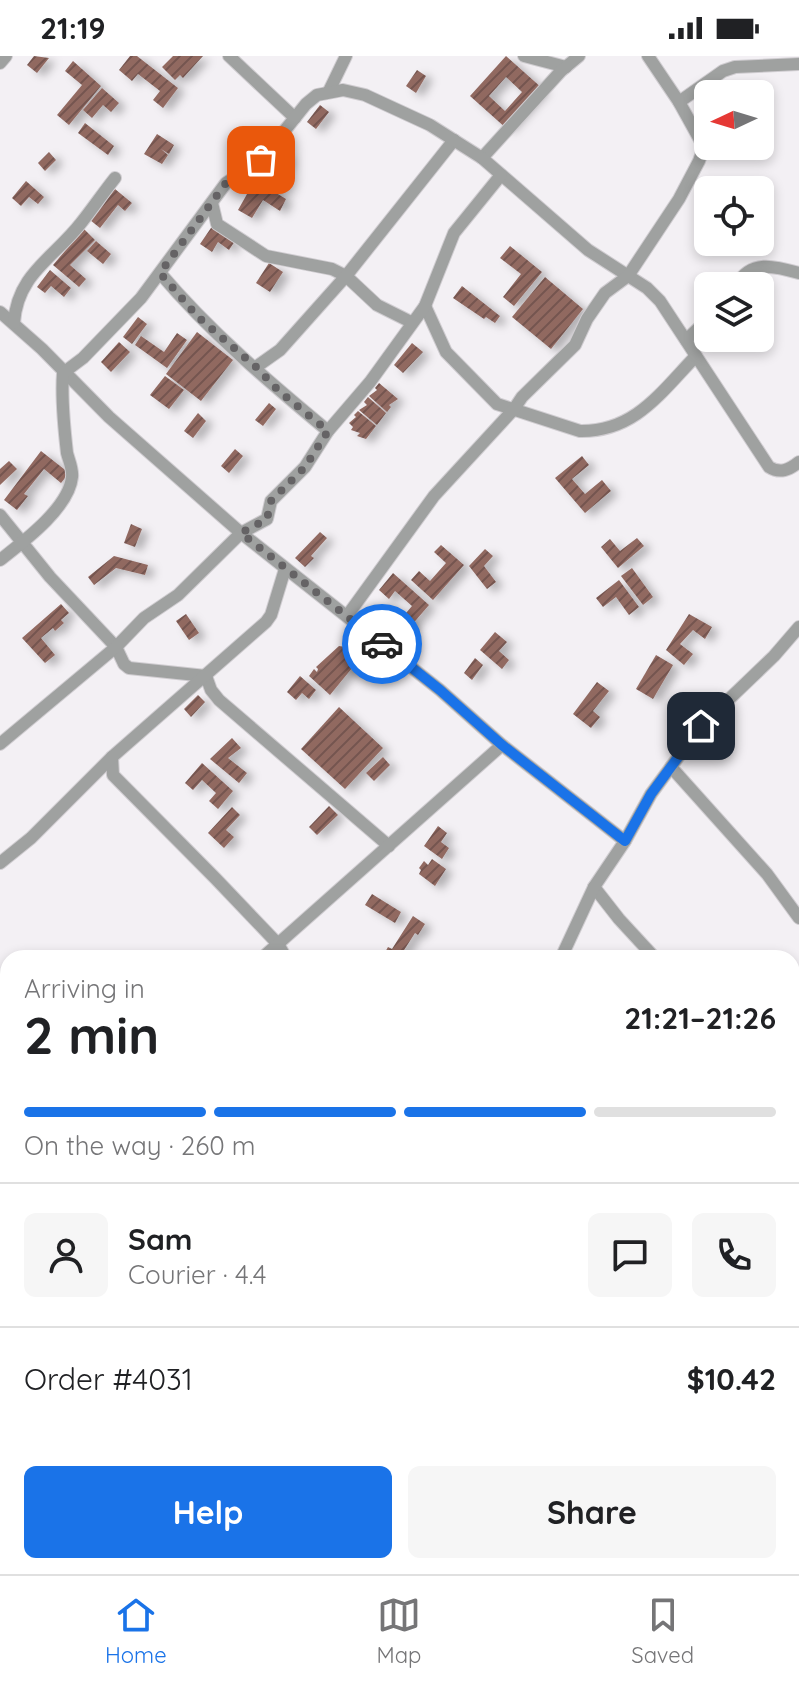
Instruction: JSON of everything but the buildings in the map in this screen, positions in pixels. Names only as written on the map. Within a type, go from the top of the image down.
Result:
[{"type":"street","points":[[0,63],[6,56]]},
{"type":"street","points":[[229,56],[295,118]]},
{"type":"street","points":[[329,91],[346,56]]},
{"type":"street","points":[[524,56],[566,67]]},
{"type":"street","points":[[482,158],[579,56]]},
{"type":"street","points":[[347,616],[434,496],[522,397],[575,345],[587,319],[605,293],[628,276],[679,199],[704,147],[648,56]]},
{"type":"street","points":[[679,102],[723,71],[735,67],[799,64]]},
{"type":"street","points":[[63,373],[106,336],[141,298],[226,183],[261,160],[317,95],[343,90],[365,95],[430,125],[482,158],[588,250],[660,301],[769,467],[783,471],[799,462]]},
{"type":"street","points":[[256,367],[280,350],[346,276],[454,140]]},
{"type":"street","points":[[0,744],[116,647],[144,618],[178,595],[241,533],[267,519],[271,501],[305,467],[328,431],[370,382],[425,306],[454,233],[501,175]]},
{"type":"street","points":[[14,323],[16,302],[21,291],[44,261],[80,224],[115,178]]},
{"type":"street","points":[[212,203],[217,224],[266,256],[332,269],[346,276],[377,305],[411,322]]},
{"type":"street","points":[[748,272],[755,267],[773,265],[798,274]]},
{"type":"street","points":[[160,273],[198,317],[328,431]]},
{"type":"street","points":[[425,306],[446,352],[497,404],[580,431],[620,425],[641,413],[696,356]]},
{"type":"street","points":[[0,312],[42,349],[109,417],[241,533],[625,841]]},
{"type":"street","points":[[686,340],[694,332]]},
{"type":"street","points":[[0,560],[23,544],[57,507],[70,487],[73,473],[67,444],[63,373]]},
{"type":"street","points":[[0,515],[50,577],[116,647],[129,668],[206,676]]},
{"type":"street","points":[[0,863],[31,838],[112,757],[266,622],[285,569]]},
{"type":"street","points":[[565,950],[594,887],[651,794],[701,726],[774,656],[799,627]]},
{"type":"street","points":[[206,676],[219,700],[389,846]]},
{"type":"street","points":[[271,950],[502,745]]},
{"type":"street","points":[[112,757],[113,775],[281,950]]},
{"type":"street","points":[[671,767],[767,874],[799,918]]},
{"type":"street","points":[[594,887],[648,950]]},
{"type":"way so far","points":[[261,160],[226,183],[160,273],[198,317],[328,431],[305,467],[271,501],[267,519],[241,533],[382,644]]},
{"type":"route","points":[[382,644],[502,745],[625,841],[651,794],[701,726]]}]
